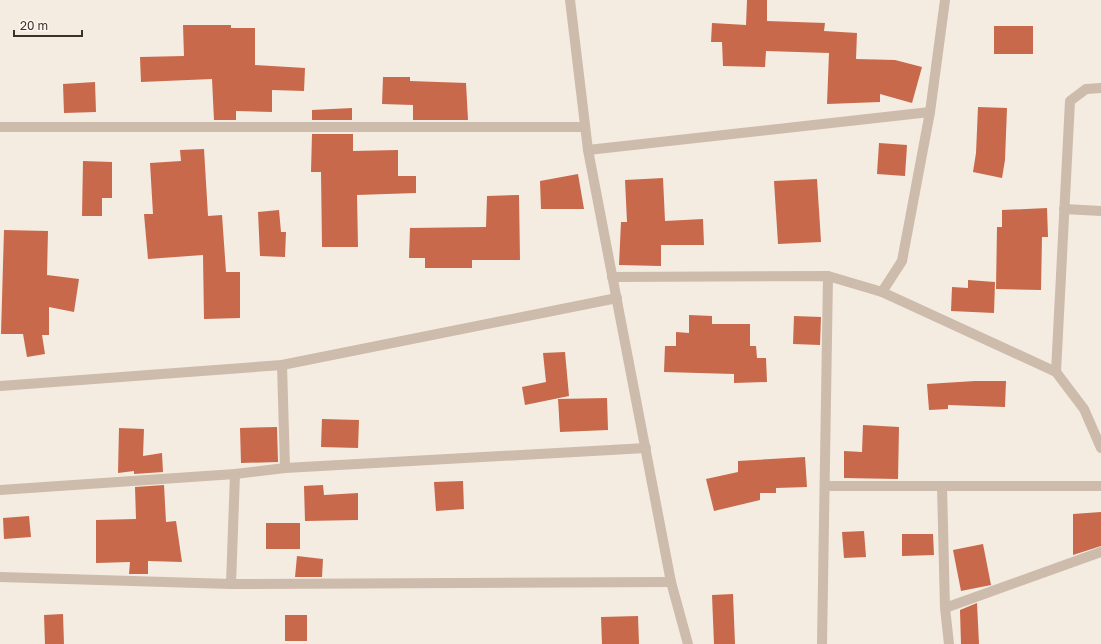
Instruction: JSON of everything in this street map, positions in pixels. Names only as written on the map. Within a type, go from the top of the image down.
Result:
[{"type":"street","points":[[570,0],[588,150],[671,582],[688,644]]},
{"type":"street","points":[[882,292],[902,261],[930,112],[945,0]]},
{"type":"street","points":[[1056,372],[1070,101],[1086,89],[1101,88]]},
{"type":"street","points":[[588,150],[930,112]]},
{"type":"street","points":[[0,127],[585,127]]},
{"type":"street","points":[[1064,209],[1101,210]]},
{"type":"street","points":[[612,277],[828,276],[882,292],[947,320],[1056,372],[1084,409],[1101,448]]},
{"type":"street","points":[[822,644],[828,276]]},
{"type":"street","points":[[0,386],[282,365],[617,298]]},
{"type":"street","points":[[282,365],[285,468]]},
{"type":"street","points":[[0,490],[234,474],[285,468],[646,448]]},
{"type":"street","points":[[230,584],[234,474]]},
{"type":"street","points":[[825,486],[1101,486]]},
{"type":"street","points":[[942,486],[945,608],[949,644]]},
{"type":"street","points":[[945,608],[1101,552]]},
{"type":"street","points":[[0,577],[230,584],[671,582]]},
{"type":"building","points":[[747,0],[767,0],[767,21],[825,23],[824,31],[857,33],[856,59],[895,60],[922,67],[912,103],[880,94],[880,102],[827,104],[829,53],[766,51],[765,67],[723,66],[722,42],[711,42],[712,23],[746,25]]},
{"type":"building","points":[[183,25],[231,25],[231,28],[255,28],[255,65],[305,68],[304,91],[272,90],[272,112],[236,111],[236,120],[214,120],[212,79],[141,82],[140,57],[184,56]]},
{"type":"building","points":[[994,26],[1033,26],[1033,54],[994,54]]},
{"type":"building","points":[[383,77],[410,77],[410,81],[466,83],[468,120],[413,120],[413,105],[382,104]]},
{"type":"building","points":[[95,82],[96,112],[64,113],[63,84]]},
{"type":"building","points":[[978,107],[1007,108],[1005,160],[1002,178],[973,172],[976,153]]},
{"type":"building","points":[[352,108],[352,120],[312,120],[312,110]]},
{"type":"building","points":[[312,134],[353,134],[353,151],[398,150],[398,176],[416,176],[416,193],[357,195],[358,247],[322,247],[321,172],[311,172]]},
{"type":"building","points":[[879,143],[907,145],[905,176],[877,174]]},
{"type":"building","points":[[204,149],[208,216],[222,215],[226,272],[240,272],[240,318],[204,319],[203,255],[148,259],[144,214],[153,214],[150,163],[181,161],[180,150]]},
{"type":"building","points":[[83,161],[112,162],[112,198],[102,198],[102,216],[82,216]]},
{"type":"building","points":[[578,174],[584,209],[541,209],[540,181]]},
{"type":"building","points":[[663,178],[665,221],[703,219],[704,245],[661,245],[661,266],[619,265],[621,222],[627,222],[625,180]]},
{"type":"building","points":[[817,179],[821,242],[778,244],[774,181]]},
{"type":"building","points":[[519,195],[520,260],[472,260],[472,268],[425,268],[425,258],[409,258],[410,228],[486,227],[487,196]]},
{"type":"building","points":[[1047,208],[1048,237],[1042,237],[1041,290],[996,289],[997,227],[1002,227],[1002,210]]},
{"type":"building","points":[[279,210],[281,232],[286,232],[285,257],[260,256],[258,212]]},
{"type":"building","points":[[4,230],[48,231],[47,275],[79,279],[74,312],[49,307],[49,335],[42,335],[45,354],[27,357],[23,334],[1,334]]},
{"type":"building","points":[[968,280],[995,282],[994,313],[951,311],[952,287],[968,288]]},
{"type":"building","points":[[689,315],[712,316],[712,324],[750,324],[750,346],[756,346],[757,358],[766,358],[767,382],[734,383],[734,374],[664,372],[665,346],[676,346],[676,332],[689,333]]},
{"type":"building","points":[[794,316],[821,317],[820,345],[793,344]]},
{"type":"building","points":[[565,352],[569,396],[525,405],[522,387],[546,382],[543,353]]},
{"type":"building","points":[[1006,381],[1005,407],[948,405],[948,409],[929,410],[927,384]]},
{"type":"building","points":[[607,398],[608,430],[560,432],[558,399]]},
{"type":"building","points":[[322,419],[359,420],[358,448],[321,447]]},
{"type":"building","points":[[863,425],[899,427],[898,479],[844,478],[844,451],[862,452]]},
{"type":"building","points":[[277,427],[278,462],[241,463],[240,428]]},
{"type":"building","points":[[119,428],[144,429],[143,456],[162,453],[163,472],[134,474],[134,471],[118,473]]},
{"type":"building","points":[[805,457],[807,487],[776,488],[776,493],[760,493],[760,500],[714,511],[706,479],[738,472],[738,461]]},
{"type":"building","points":[[463,481],[464,509],[436,511],[434,482]]},
{"type":"building","points":[[164,485],[166,522],[176,521],[182,562],[148,561],[148,574],[129,574],[130,562],[96,563],[96,520],[136,519],[135,487]]},
{"type":"building","points":[[323,485],[324,495],[358,493],[358,520],[305,521],[304,486]]},
{"type":"building","points":[[1101,512],[1101,546],[1073,555],[1073,514]]},
{"type":"building","points":[[29,516],[31,537],[4,539],[3,518]]},
{"type":"building","points":[[266,523],[300,523],[300,549],[266,549]]},
{"type":"building","points":[[864,531],[866,557],[844,558],[842,532]]},
{"type":"building","points":[[902,534],[933,534],[934,555],[902,556]]},
{"type":"building","points":[[983,544],[991,585],[961,591],[953,550]]},
{"type":"building","points":[[297,556],[323,559],[322,577],[295,577]]},
{"type":"building","points":[[733,594],[735,644],[714,644],[712,595]]},
{"type":"building","points":[[977,603],[979,644],[961,644],[960,610]]},
{"type":"building","points":[[63,614],[64,644],[45,644],[44,615]]},
{"type":"building","points":[[285,615],[307,615],[307,641],[285,641]]},
{"type":"building","points":[[638,616],[639,644],[602,644],[601,617]]}]
